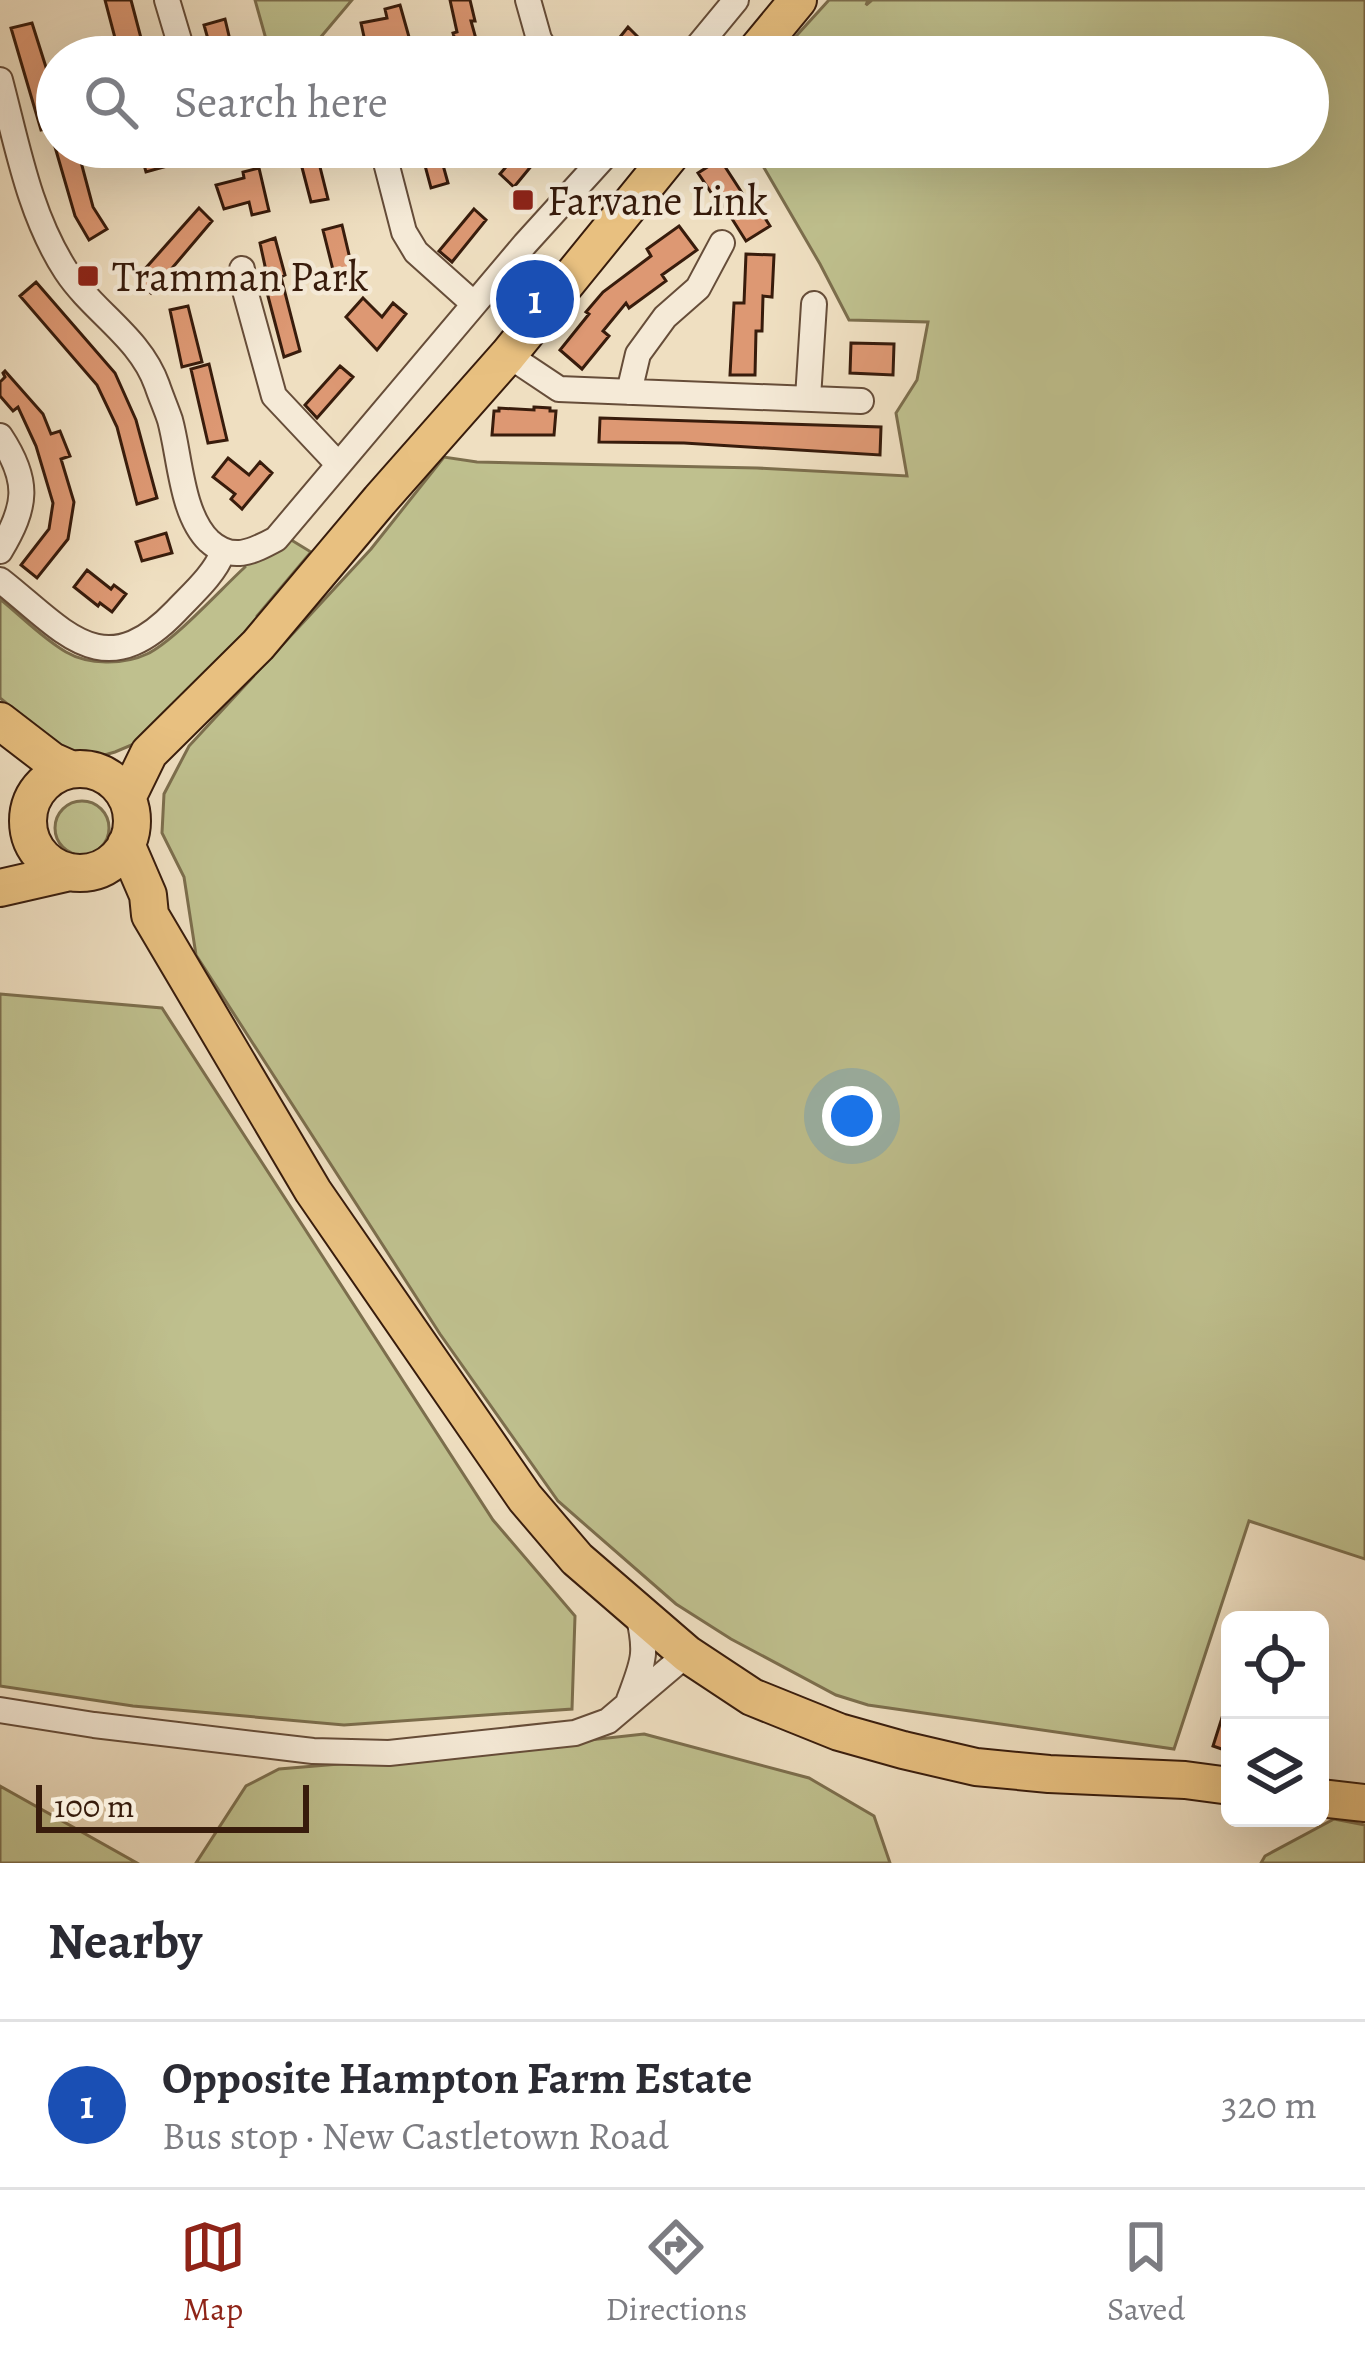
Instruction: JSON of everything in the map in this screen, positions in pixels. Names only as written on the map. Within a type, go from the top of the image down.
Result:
[{"type":"highway","points":[[768,36],[798,0]]},
{"type":"highway","points":[[127,798],[149,753],[259,645],[508,355],[660,168]]},
{"type":"highway","points":[[0,888],[107,865],[126,844],[132,822],[127,798],[115,781],[52,761],[4,724]]},
{"type":"highway","points":[[4,724],[30,775],[29,830],[42,855],[51,865],[78,873],[150,915]]},
{"type":"highway","points":[[0,866],[47,780],[149,753]]},
{"type":"highway","points":[[126,844],[148,895],[150,915],[313,1191],[525,1498],[577,1559],[638,1614],[686,1654],[752,1697],[838,1732],[976,1767],[1221,1785]]},
{"type":"highway","points":[[1329,1799],[1365,1804]]},
{"type":"street","points":[[167,0],[178,36]]},
{"type":"street","points":[[528,0],[538,36]]},
{"type":"street","points":[[706,36],[736,0]]},
{"type":"street","points":[[0,80],[31,196],[50,244],[69,276],[141,352],[154,375],[196,521],[206,538],[223,552],[250,553],[276,539],[594,168]]},
{"type":"street","points":[[387,168],[404,232],[416,252],[474,304]]},
{"type":"street","points":[[629,392],[638,354],[664,317],[707,295],[722,243]]},
{"type":"street","points":[[238,281],[274,396],[338,464]]},
{"type":"street","points":[[808,398],[814,304]]},
{"type":"street","points":[[508,355],[570,398],[629,392],[861,401]]},
{"type":"street","points":[[0,436],[12,454],[21,497],[20,518],[0,550]]},
{"type":"street","points":[[0,580],[68,636],[86,645],[123,647],[159,628],[207,578],[223,552]]},
{"type":"street","points":[[626,1708],[646,1646],[638,1614]]},
{"type":"street","points":[[0,1710],[313,1751],[389,1754],[575,1733],[608,1721],[686,1654]]},
{"type":"green space","points":[[255,0],[352,0],[322,36],[265,36]]},
{"type":"green space","points":[[829,0],[868,0],[866,5],[872,0],[1365,0],[1365,1559],[1249,1521],[1174,1749],[868,1705],[836,1695],[676,1604],[558,1501],[440,1334],[196,955],[184,877],[162,833],[164,794],[189,746],[371,549],[444,457],[477,462],[907,476],[896,413],[917,380],[928,322],[849,320],[764,168],[1329,168],[1329,36],[796,36]]},
{"type":"green space","points":[[288,538],[311,552],[257,616],[257,623],[134,744],[101,756],[73,752],[0,698],[0,599],[66,652],[95,661],[128,660],[158,647],[184,627],[244,563]]},
{"type":"green space","points":[[82,801],[101,809],[109,828],[101,847],[82,855],[63,847],[55,828],[63,809]]},
{"type":"green space","points":[[0,994],[162,1008],[493,1520],[575,1616],[572,1709],[344,1725],[133,1706],[0,1686]]},
{"type":"green space","points":[[644,1734],[809,1778],[874,1816],[890,1863],[196,1863],[246,1786],[279,1769]]},
{"type":"green space","points":[[0,1786],[137,1863],[0,1863]]},
{"type":"green space","points":[[1329,1822],[1365,1825],[1365,1863],[1261,1863],[1265,1856],[1319,1827],[1329,1827]]},
{"type":"building","points":[[105,0],[131,0],[140,36],[114,36]]},
{"type":"building","points":[[450,0],[470,0],[475,36],[454,36]]},
{"type":"building","points":[[400,5],[409,36],[364,36],[361,23],[387,18],[385,9]]},
{"type":"building","points":[[225,19],[229,36],[207,36],[204,25]]},
{"type":"building","points":[[32,23],[36,36],[36,113],[11,28]]},
{"type":"building","points":[[61,168],[83,168],[93,207],[107,229],[89,240],[75,216]]},
{"type":"building","points":[[259,168],[269,211],[252,215],[249,202],[224,209],[216,185],[244,178],[243,172]]},
{"type":"building","points":[[302,168],[320,168],[328,199],[311,202]]},
{"type":"building","points":[[426,168],[444,168],[448,183],[431,188]]},
{"type":"building","points":[[505,168],[530,168],[514,187],[500,174]]},
{"type":"building","points":[[726,168],[770,226],[746,241],[698,173]]},
{"type":"building","points":[[199,208],[212,221],[151,293],[136,279]]},
{"type":"building","points":[[474,209],[486,220],[452,262],[439,251]]},
{"type":"building","points":[[342,225],[355,280],[337,286],[323,230]]},
{"type":"building","points":[[679,226],[697,250],[662,275],[666,281],[629,308],[626,303],[603,331],[609,336],[582,369],[560,350],[603,292],[651,256],[647,249]]},
{"type":"building","points":[[275,238],[300,351],[284,357],[264,281],[268,280],[260,243]]},
{"type":"building","points":[[746,254],[774,255],[772,297],[763,296],[755,375],[730,375],[734,303],[744,303]]},
{"type":"building","points":[[36,282],[115,373],[136,420],[157,498],[137,504],[117,427],[97,385],[20,296]]},
{"type":"building","points":[[363,298],[382,317],[393,303],[406,314],[377,350],[346,317]]},
{"type":"building","points":[[188,306],[202,362],[182,367],[170,310]]},
{"type":"building","points":[[851,343],[894,344],[893,375],[850,373]]},
{"type":"building","points":[[209,364],[227,440],[208,443],[191,369]]},
{"type":"building","points":[[340,366],[353,377],[317,418],[305,405]]},
{"type":"building","points":[[5,371],[43,414],[51,434],[60,431],[70,456],[61,459],[74,502],[68,539],[37,578],[21,565],[49,529],[53,503],[18,407],[13,411],[0,396]]},
{"type":"building","points":[[534,407],[556,411],[554,435],[492,435],[494,411]]},
{"type":"building","points":[[600,418],[881,427],[880,455],[599,442]]},
{"type":"building","points":[[228,458],[249,475],[260,462],[272,473],[242,509],[231,499],[235,494],[213,477]]},
{"type":"building","points":[[166,533],[172,553],[142,561],[136,542]]},
{"type":"building","points":[[87,570],[111,589],[114,585],[126,594],[112,612],[74,587]]},
{"type":"building","points":[[1221,1721],[1221,1749],[1213,1746]]},
{"type":"place","name":"Farvane Link","points":[[523,200]]},
{"type":"place","name":"Tramman Park","points":[[88,276]]},
{"type":"place","name":"Opposite Hampton Farm Estate","points":[[535,299]]}]
